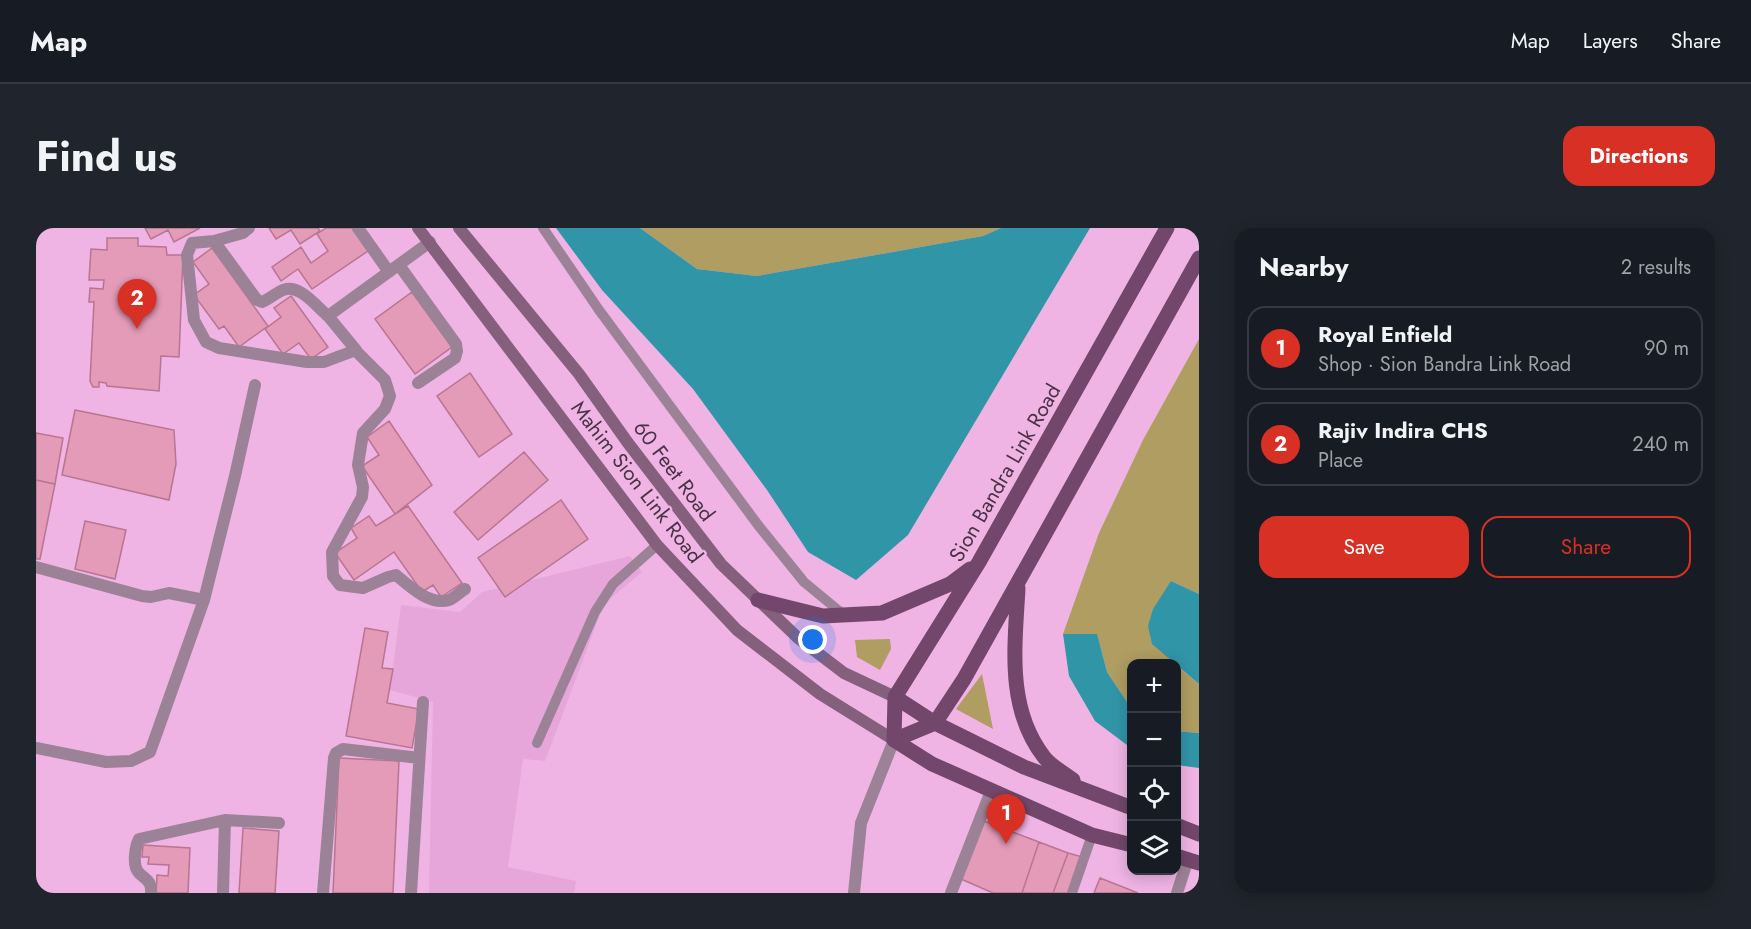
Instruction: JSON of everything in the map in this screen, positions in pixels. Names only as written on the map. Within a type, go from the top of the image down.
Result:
[{"type":"main road","name":"Mahim Sion Link Road","points":[[418,228],[657,545],[737,630],[820,694],[894,740]]},
{"type":"main road","name":"60 Feet Road","points":[[459,228],[579,374],[722,564],[798,638],[844,673],[894,698]]},
{"type":"main road","name":"Sion Bandra Link Road","points":[[894,698],[979,562],[1167,228]]},
{"type":"main road","points":[[894,740],[935,723],[964,680],[1199,258]]},
{"type":"main road","points":[[758,600],[823,616],[882,613],[950,584],[979,562]]},
{"type":"main road","points":[[1019,582],[1014,667],[1017,696],[1026,726],[1045,759],[1085,789]]},
{"type":"main road","points":[[894,698],[894,740]]},
{"type":"main road","points":[[894,698],[935,723],[1024,767],[1127,805]]},
{"type":"main road","points":[[894,740],[932,764],[991,791],[1092,835],[1127,844]]},
{"type":"main road","points":[[1181,827],[1199,834]]},
{"type":"street","points":[[249,228],[243,233],[214,242],[192,243],[188,255],[194,320],[206,342],[219,348],[307,362],[324,362],[356,351],[354,349]]},
{"type":"street","points":[[358,228],[456,344],[457,351],[454,358],[418,383]]},
{"type":"street","points":[[214,242],[257,300],[262,302],[283,290],[292,288],[300,292],[328,316],[354,349],[385,380],[390,396],[385,409],[363,433],[358,465],[363,487],[362,497],[332,552],[333,576],[340,585],[363,588],[396,575],[421,596],[437,600],[448,601],[465,589]]},
{"type":"street","points":[[328,316],[430,242]]},
{"type":"street","points":[[36,748],[106,762],[131,762],[150,752],[204,600],[255,385]]},
{"type":"street","points":[[36,567],[142,596],[151,597],[169,593],[204,600]]},
{"type":"street","points":[[411,893],[423,702]]},
{"type":"street","points":[[854,893],[861,823],[894,740]]},
{"type":"street","points":[[323,893],[336,753],[343,749],[420,758]]},
{"type":"street","points":[[951,893],[991,791]]},
{"type":"street","points":[[151,893],[152,886],[149,880],[135,867],[139,839],[225,820],[279,823]]},
{"type":"street","points":[[223,893],[225,820]]},
{"type":"street","points":[[1177,893],[1188,860]]},
{"type":"lane","points":[[543,228],[599,310],[758,525],[804,582],[844,615]]},
{"type":"lane","points":[[537,743],[595,612],[613,584],[657,545]]},
{"type":"lane","points":[[1072,893],[1092,835]]},
{"type":"shaded area","points":[[556,228],[640,228],[697,269],[757,276],[983,236],[1001,228],[1090,228],[908,535],[856,580],[808,552],[767,490],[693,389],[602,290]]},
{"type":"shaded area","points":[[640,228],[1001,228],[983,236],[757,276],[697,269]]},
{"type":"shaded area","points":[[1199,339],[1199,594],[1171,581],[1170,659],[1127,659],[1127,702],[1107,672],[1097,635],[1063,634],[1099,533],[1143,440]]},
{"type":"shaded area","points":[[630,556],[642,572],[604,604],[545,761],[523,759],[508,867],[576,881],[574,893],[429,893],[433,702],[390,690],[401,605],[460,612],[482,592]]},
{"type":"shaded area","points":[[1171,581],[1199,594],[1199,684],[1181,669],[1181,659],[1170,659],[1152,644],[1148,626],[1153,609]]},
{"type":"shaded area","points":[[1063,634],[1097,634],[1107,672],[1127,702],[1127,745],[1095,721],[1069,676]]},
{"type":"shaded area","points":[[890,639],[891,649],[880,670],[857,657],[855,640]]},
{"type":"shaded area","points":[[1181,669],[1199,684],[1199,733],[1181,731]]},
{"type":"shaded area","points":[[982,674],[993,729],[956,709]]},
{"type":"shaded area","points":[[1181,731],[1199,733],[1199,768],[1181,766]]},
{"type":"building","points":[[145,228],[200,228],[174,242],[168,230],[151,239]]},
{"type":"building","points":[[269,228],[318,228],[320,231],[300,244],[291,230],[276,239]]},
{"type":"building","points":[[326,228],[352,228],[368,251],[312,289],[298,269],[281,281],[272,267],[301,247],[311,263],[328,251],[317,234]]},
{"type":"building","points":[[107,238],[138,238],[138,246],[166,247],[167,255],[183,255],[179,357],[161,356],[159,391],[107,386],[106,383],[99,382],[99,387],[93,387],[90,381],[94,302],[89,302],[90,288],[103,289],[104,280],[89,280],[91,249],[107,250]]},
{"type":"building","points":[[212,248],[268,326],[239,347],[224,326],[219,329],[194,295],[209,284],[193,262]]},
{"type":"building","points":[[412,292],[452,347],[415,374],[375,319]]},
{"type":"building","points":[[291,296],[328,347],[311,359],[299,343],[283,354],[265,329],[281,317],[274,308]]},
{"type":"building","points":[[470,373],[512,434],[479,457],[437,396]]},
{"type":"building","points":[[75,410],[174,430],[176,464],[169,500],[62,475]]},
{"type":"building","points":[[389,421],[432,485],[395,514],[362,466],[379,455],[367,437]]},
{"type":"building","points":[[36,433],[63,438],[55,484],[36,480]]},
{"type":"building","points":[[524,452],[548,480],[478,540],[454,512]]},
{"type":"building","points":[[36,480],[55,484],[40,559],[36,559]]},
{"type":"building","points":[[561,500],[588,539],[505,597],[478,558]]},
{"type":"building","points":[[408,506],[462,583],[441,597],[433,585],[422,592],[394,552],[354,580],[335,553],[357,538],[351,528],[369,516],[376,526]]},
{"type":"building","points":[[85,521],[126,530],[115,579],[75,569]]},
{"type":"building","points":[[365,628],[388,632],[382,668],[393,669],[387,703],[419,709],[412,748],[346,736]]},
{"type":"building","points":[[339,758],[399,761],[393,893],[333,893]]},
{"type":"building","points":[[981,820],[1039,842],[1022,893],[993,893],[961,879]]},
{"type":"building","points":[[243,828],[279,831],[275,893],[239,893]]},
{"type":"building","points":[[1039,842],[1068,853],[1053,893],[1022,893]]},
{"type":"building","points":[[143,845],[190,848],[188,893],[156,893],[157,875],[168,876],[169,865],[148,864],[149,857],[142,857]]},
{"type":"building","points":[[1068,853],[1082,857],[1069,893],[1053,893]]},
{"type":"building","points":[[1100,878],[1138,893],[1094,893]]},
{"type":"place","name":"Rajiv Indira CHS","points":[[137,329]]},
{"type":"place","name":"Royal Enfield","points":[[1006,844]]}]
